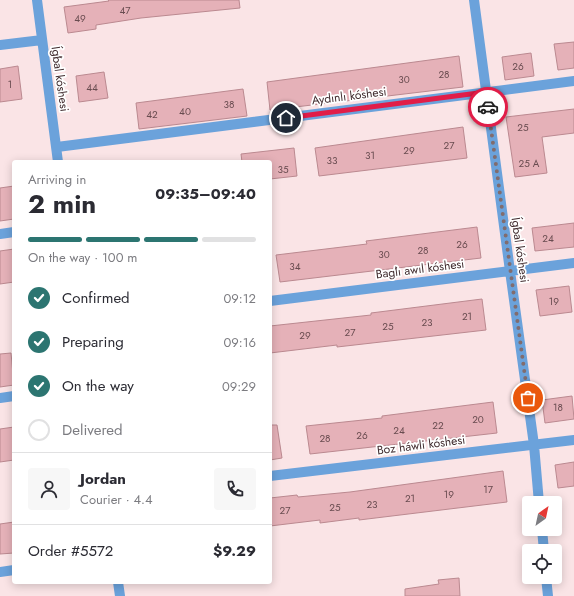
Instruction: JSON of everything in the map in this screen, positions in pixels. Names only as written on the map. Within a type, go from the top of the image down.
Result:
[{"type":"street","name":"Íǵbal kóshesi","points":[[37,0],[58,160]]},
{"type":"street","name":"Íǵbal kóshesi","points":[[474,0],[534,445],[539,496]]},
{"type":"street","points":[[0,45],[42,40]]},
{"type":"street","name":"Aydınlı kóshesi","points":[[56,147],[574,81]]},
{"type":"street","points":[[0,234],[12,232]]},
{"type":"street","name":"Baǵlı awıl kóshesi","points":[[272,301],[574,263]]},
{"type":"street","points":[[0,398],[12,396]]},
{"type":"street","name":"Boz háwli kóshesi","points":[[272,476],[574,440]]},
{"type":"street","points":[[0,572],[12,570]]},
{"type":"street","points":[[118,584],[120,596]]},
{"type":"street","points":[[547,584],[548,596]]},
{"type":"building","points":[[108,0],[239,0],[240,8],[141,18],[96,25],[96,29],[68,33],[64,7],[109,1]]},
{"type":"building","points":[[574,42],[574,68],[558,70],[554,44]]},
{"type":"building","points":[[531,53],[534,76],[505,80],[502,57]]},
{"type":"building","points":[[459,56],[463,87],[270,110],[267,82]]},
{"type":"building","points":[[18,66],[22,99],[0,102],[0,69]]},
{"type":"building","points":[[104,72],[108,98],[79,102],[76,76]]},
{"type":"building","points":[[243,89],[247,116],[139,129],[136,103]]},
{"type":"building","points":[[574,109],[574,133],[542,137],[547,173],[515,177],[506,117]]},
{"type":"building","points":[[463,127],[467,158],[319,176],[315,148]]},
{"type":"building","points":[[294,148],[297,176],[272,179],[272,160],[242,160],[241,154]]},
{"type":"building","points":[[12,186],[12,219],[0,221],[0,188]]},
{"type":"building","points":[[574,223],[574,247],[535,251],[532,228]]},
{"type":"building","points":[[477,227],[481,258],[280,282],[276,255],[367,244],[366,241]]},
{"type":"building","points":[[12,249],[12,282],[0,284],[0,251]]},
{"type":"building","points":[[569,286],[572,312],[540,316],[536,290]]},
{"type":"building","points":[[482,299],[486,330],[272,353],[272,326],[371,315],[371,313]]},
{"type":"building","points":[[11,353],[12,385],[0,387],[0,354]]},
{"type":"building","points":[[572,396],[574,419],[545,423],[542,400]]},
{"type":"building","points":[[493,402],[497,433],[310,454],[306,426],[382,418],[382,416]]},
{"type":"building","points":[[272,425],[277,425],[282,458],[272,460]]},
{"type":"building","points":[[12,427],[12,460],[0,462],[0,429]]},
{"type":"building","points":[[574,462],[574,486],[558,488],[555,465]]},
{"type":"building","points":[[503,471],[507,502],[359,520],[359,518],[320,523],[320,520],[272,526],[272,498],[350,492]]},
{"type":"building","points":[[12,522],[12,553],[0,554],[0,524]]},
{"type":"building","points":[[459,578],[460,596],[405,596],[405,589],[439,584],[438,580]]},
{"type":"way so far","points":[[488,107],[528,398]]},
{"type":"route","points":[[286,118],[486,92],[488,107]]}]
